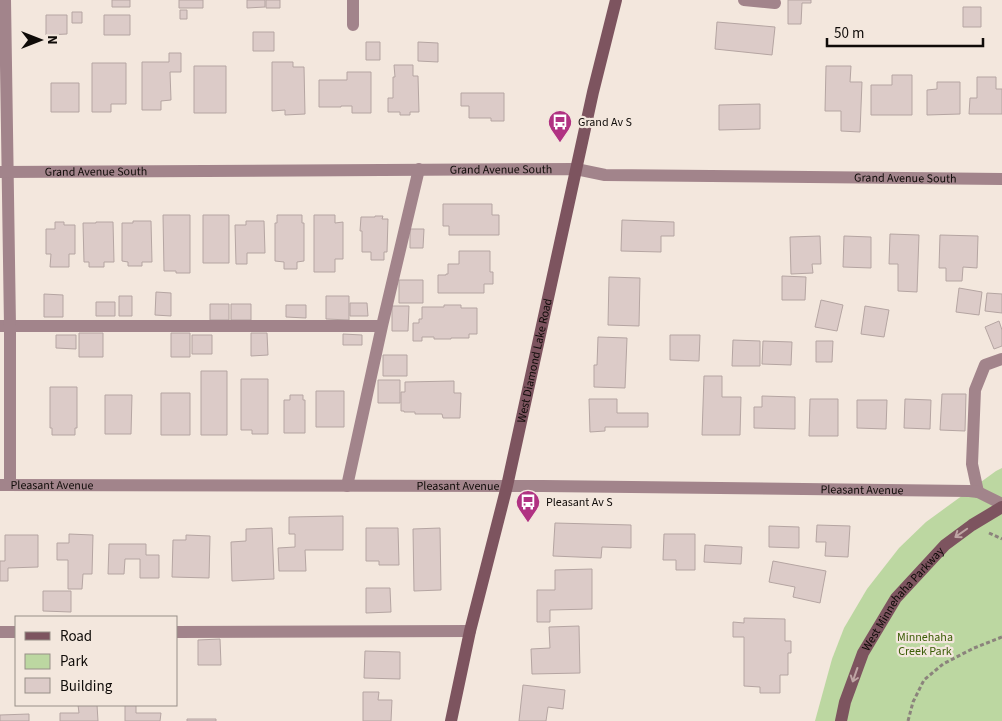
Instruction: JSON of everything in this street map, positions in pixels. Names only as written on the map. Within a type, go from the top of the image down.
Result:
[{"type":"street","points":[[353,0],[353,25]]},
{"type":"street","name":"West Diamond Lake Road","points":[[451,721],[470,631],[507,486],[593,92],[616,0]]},
{"type":"street","points":[[744,0],[776,3]]},
{"type":"street","points":[[3,7],[5,485]]},
{"type":"street","points":[[347,486],[419,169]]},
{"type":"street","name":"Grand Avenue South","points":[[4,172],[576,169],[605,175],[1002,179]]},
{"type":"street","points":[[5,326],[382,326]]},
{"type":"street","points":[[978,492],[972,464],[975,390],[985,365],[1002,359]]},
{"type":"street","name":"Pleasant Avenue","points":[[5,485],[507,486],[978,492],[1002,506]]},
{"type":"street","name":"West Minnehaha Parkway","points":[[841,721],[845,702],[863,652],[896,598],[945,545],[1002,506]]},
{"type":"street","points":[[178,632],[470,631]]},
{"type":"street","points":[[0,632],[15,632]]},
{"type":"path","points":[[908,721],[913,702],[924,680],[943,664],[974,648],[1002,637]]},
{"type":"green space","name":"Minnehaha Creek Park","points":[[1002,468],[1002,721],[815,721],[832,659],[844,628],[867,589],[899,548],[926,522]]},
{"type":"building","points":[[112,0],[130,0],[130,7],[112,7]]},
{"type":"building","points":[[179,0],[203,0],[203,8],[179,8]]},
{"type":"building","points":[[247,0],[265,0],[265,7],[247,8]]},
{"type":"building","points":[[266,0],[280,0],[280,8],[266,8]]},
{"type":"building","points":[[788,0],[811,0],[811,3],[802,3],[801,24],[788,24]]},
{"type":"building","points":[[963,7],[981,7],[981,27],[963,27]]},
{"type":"building","points":[[180,10],[187,10],[187,19],[180,19]]},
{"type":"building","points":[[72,12],[82,12],[82,23],[72,23]]},
{"type":"building","points":[[46,15],[67,15],[67,34],[46,35]]},
{"type":"building","points":[[104,15],[130,15],[130,35],[104,35]]},
{"type":"building","points":[[717,22],[775,27],[772,55],[715,49]]},
{"type":"building","points":[[253,32],[274,32],[274,51],[253,51]]},
{"type":"building","points":[[366,42],[380,42],[380,60],[366,60]]},
{"type":"building","points":[[418,42],[438,43],[438,62],[418,61]]},
{"type":"building","points":[[169,53],[181,53],[181,72],[170,72],[171,100],[161,101],[161,110],[142,110],[142,62],[169,62]]},
{"type":"building","points":[[272,62],[293,62],[293,67],[304,67],[305,114],[285,115],[285,110],[272,111]]},
{"type":"building","points":[[92,63],[126,63],[126,104],[111,104],[111,112],[92,112]]},
{"type":"building","points":[[394,65],[413,65],[413,76],[418,76],[419,112],[410,112],[410,115],[400,115],[400,112],[388,112],[388,98],[393,98]]},
{"type":"building","points":[[194,66],[226,66],[226,113],[194,113]]},
{"type":"building","points":[[826,66],[851,66],[850,82],[862,82],[860,132],[841,131],[841,111],[825,111]]},
{"type":"building","points":[[347,72],[371,72],[371,113],[352,113],[352,106],[319,107],[319,80],[347,80]]},
{"type":"building","points":[[892,75],[912,75],[912,115],[871,115],[871,85],[892,85]]},
{"type":"building","points":[[977,77],[996,77],[996,89],[1002,89],[1002,114],[969,114],[970,98],[977,98]]},
{"type":"building","points":[[937,82],[960,82],[960,114],[927,115],[927,90],[937,89]]},
{"type":"building","points":[[51,83],[79,83],[79,112],[51,112]]},
{"type":"building","points":[[461,93],[504,93],[504,121],[491,121],[491,118],[469,118],[469,106],[461,106]]},
{"type":"building","points":[[760,104],[760,129],[719,130],[719,105]]},
{"type":"building","points":[[443,204],[492,204],[492,215],[499,215],[499,235],[449,235],[449,226],[443,226]]},
{"type":"building","points":[[163,215],[190,215],[190,273],[164,271]]},
{"type":"building","points":[[203,215],[229,215],[229,263],[203,263]]},
{"type":"building","points":[[277,215],[302,215],[302,223],[304,223],[304,261],[297,262],[297,269],[284,269],[284,262],[275,261],[275,223],[277,223]]},
{"type":"building","points":[[314,215],[335,215],[335,223],[343,222],[343,259],[335,259],[335,272],[314,272]]},
{"type":"building","points":[[383,216],[382,219],[388,219],[387,252],[384,252],[384,260],[371,260],[371,252],[362,252],[361,217]]},
{"type":"building","points":[[622,220],[674,222],[674,236],[661,236],[661,252],[621,251]]},
{"type":"building","points":[[133,221],[151,221],[152,262],[142,262],[142,266],[128,266],[128,262],[122,261],[122,223],[133,223]]},
{"type":"building","points":[[246,221],[264,221],[265,253],[247,253],[247,264],[236,264],[235,225],[246,225]]},
{"type":"building","points":[[55,222],[64,222],[64,225],[75,225],[75,254],[69,254],[69,267],[50,267],[51,254],[46,254],[46,229],[55,229]]},
{"type":"building","points":[[113,222],[114,262],[104,262],[104,267],[89,267],[89,262],[84,262],[83,223]]},
{"type":"building","points":[[410,229],[424,229],[423,248],[410,248]]},
{"type":"building","points":[[890,234],[919,235],[917,292],[898,291],[898,264],[889,264]]},
{"type":"building","points":[[940,235],[978,236],[977,268],[963,267],[962,281],[946,281],[946,268],[939,268]]},
{"type":"building","points":[[820,236],[821,264],[812,264],[813,273],[791,274],[790,237]]},
{"type":"building","points":[[844,236],[871,237],[871,268],[843,267]]},
{"type":"building","points":[[459,251],[490,251],[490,272],[493,272],[493,284],[484,284],[484,293],[438,293],[438,275],[448,274],[448,264],[459,264]]},
{"type":"building","points":[[782,276],[806,277],[805,300],[782,300]]},
{"type":"building","points":[[609,277],[640,278],[639,326],[608,325]]},
{"type":"building","points":[[399,280],[423,280],[423,303],[399,303]]},
{"type":"building","points":[[959,288],[982,292],[979,315],[956,312]]},
{"type":"building","points":[[156,292],[171,293],[171,316],[155,315]]},
{"type":"building","points":[[987,293],[1002,294],[1002,313],[985,311]]},
{"type":"building","points":[[44,294],[63,295],[63,317],[44,317]]},
{"type":"building","points":[[119,296],[132,296],[132,316],[119,316]]},
{"type":"building","points":[[326,296],[349,296],[349,320],[326,319]]},
{"type":"building","points":[[821,300],[843,305],[837,331],[815,327]]},
{"type":"building","points":[[96,302],[115,302],[115,316],[96,316]]},
{"type":"building","points":[[350,303],[367,303],[368,316],[350,316]]},
{"type":"building","points":[[210,304],[229,304],[229,320],[210,320]]},
{"type":"building","points":[[231,304],[251,304],[251,320],[231,320]]},
{"type":"building","points":[[286,305],[306,305],[306,318],[286,317]]},
{"type":"building","points":[[444,305],[461,305],[461,308],[477,308],[477,334],[469,334],[469,338],[434,339],[434,337],[422,337],[422,341],[413,341],[413,323],[419,323],[419,319],[422,319],[422,307],[444,307]]},
{"type":"building","points":[[392,306],[409,306],[408,331],[392,331]]},
{"type":"building","points":[[865,306],[889,310],[884,337],[861,334]]},
{"type":"building","points":[[999,321],[1002,330],[1002,346],[994,349],[985,327]]},
{"type":"building","points":[[79,333],[103,333],[103,357],[79,357]]},
{"type":"building","points":[[171,333],[190,333],[190,357],[171,357]]},
{"type":"building","points":[[251,333],[267,333],[268,355],[251,356]]},
{"type":"building","points":[[343,334],[362,335],[362,345],[343,345]]},
{"type":"building","points":[[56,335],[76,335],[76,349],[56,348]]},
{"type":"building","points":[[192,335],[212,335],[212,354],[192,354]]},
{"type":"building","points":[[670,335],[700,335],[699,361],[670,360]]},
{"type":"building","points":[[598,337],[627,338],[625,388],[594,387],[594,365],[597,365]]},
{"type":"building","points":[[733,340],[760,341],[760,366],[732,366]]},
{"type":"building","points":[[763,341],[792,342],[791,365],[762,364]]},
{"type":"building","points":[[816,341],[833,341],[832,362],[816,362]]},
{"type":"building","points":[[383,355],[407,355],[407,376],[383,376]]},
{"type":"building","points":[[201,371],[227,371],[227,435],[201,435]]},
{"type":"building","points":[[704,376],[722,376],[722,397],[741,397],[740,435],[702,435]]},
{"type":"building","points":[[241,379],[268,379],[268,434],[252,434],[252,430],[241,430]]},
{"type":"building","points":[[378,380],[400,380],[400,403],[378,403]]},
{"type":"building","points":[[454,381],[454,393],[461,393],[460,418],[443,418],[442,414],[415,414],[415,412],[401,411],[401,392],[405,392],[405,382]]},
{"type":"building","points":[[50,387],[77,387],[77,428],[75,428],[75,435],[52,435],[52,428],[50,428]]},
{"type":"building","points":[[316,391],[344,391],[344,427],[316,427]]},
{"type":"building","points":[[161,393],[190,393],[190,435],[161,435]]},
{"type":"building","points":[[942,394],[966,394],[965,431],[940,430]]},
{"type":"building","points":[[105,395],[132,395],[131,434],[105,434]]},
{"type":"building","points":[[290,395],[303,395],[303,400],[305,400],[305,433],[284,433],[284,400],[290,400]]},
{"type":"building","points":[[762,396],[795,397],[795,429],[754,428],[754,407],[762,407]]},
{"type":"building","points":[[589,399],[617,399],[617,413],[648,413],[648,427],[605,427],[605,431],[590,432]]},
{"type":"building","points":[[810,399],[838,399],[838,436],[809,436]]},
{"type":"building","points":[[905,399],[931,400],[930,429],[904,428]]},
{"type":"building","points":[[857,400],[887,400],[886,429],[857,428]]},
{"type":"building","points":[[343,516],[343,550],[305,550],[306,571],[279,571],[278,548],[295,547],[295,534],[289,534],[289,517]]},
{"type":"building","points":[[555,523],[631,525],[631,548],[602,547],[601,558],[553,556]]},
{"type":"building","points":[[817,525],[850,526],[848,557],[825,556],[826,542],[816,542]]},
{"type":"building","points":[[769,526],[799,527],[799,548],[769,547]]},
{"type":"building","points":[[272,528],[274,579],[232,581],[231,542],[246,541],[246,529]]},
{"type":"building","points":[[366,528],[398,528],[399,565],[379,565],[379,561],[366,561]]},
{"type":"building","points":[[440,528],[441,590],[414,591],[413,529]]},
{"type":"building","points":[[69,534],[93,535],[92,574],[83,574],[82,589],[68,589],[68,560],[57,560],[57,543],[69,543]]},
{"type":"building","points":[[664,534],[695,534],[695,570],[676,570],[676,560],[663,560]]},
{"type":"building","points":[[5,535],[38,535],[38,567],[8,568],[8,581],[0,581],[0,561],[5,561]]},
{"type":"building","points":[[186,535],[210,536],[209,578],[172,577],[173,540],[186,540]]},
{"type":"building","points":[[109,544],[146,544],[146,555],[159,555],[159,578],[140,578],[140,559],[125,559],[124,574],[108,574]]},
{"type":"building","points":[[705,545],[742,547],[741,564],[704,562]]},
{"type":"building","points":[[773,561],[826,571],[820,603],[793,597],[795,587],[769,582]]},
{"type":"building","points":[[592,569],[592,609],[550,610],[550,622],[537,622],[537,590],[555,590],[555,570]]},
{"type":"building","points":[[366,588],[390,588],[391,612],[366,613]]},
{"type":"building","points":[[43,591],[71,591],[71,612],[43,611]]},
{"type":"building","points":[[744,618],[785,619],[785,641],[791,641],[791,653],[788,653],[788,675],[780,675],[780,693],[760,693],[760,687],[744,686],[744,637],[733,637],[733,622],[744,623]]},
{"type":"building","points":[[579,626],[580,673],[532,674],[531,649],[550,648],[549,627]]},
{"type":"building","points":[[220,639],[221,665],[198,665],[198,640]]},
{"type":"building","points":[[365,651],[400,652],[400,679],[364,678]]},
{"type":"building","points":[[523,685],[565,690],[563,709],[548,707],[546,721],[519,721]]},
{"type":"building","points":[[363,692],[379,692],[378,700],[392,700],[391,721],[363,721]]},
{"type":"building","points":[[78,706],[97,706],[98,721],[60,721],[60,713],[79,713]]},
{"type":"building","points":[[125,706],[136,706],[136,713],[161,713],[160,721],[125,721]]},
{"type":"building","points":[[29,714],[29,721],[0,721],[0,715]]},
{"type":"building","points":[[187,719],[216,719],[216,721],[187,721]]},
{"type":"place","name":"Grand Av S","points":[[560,143]]},
{"type":"place","name":"Pleasant Av S","points":[[528,523]]}]
